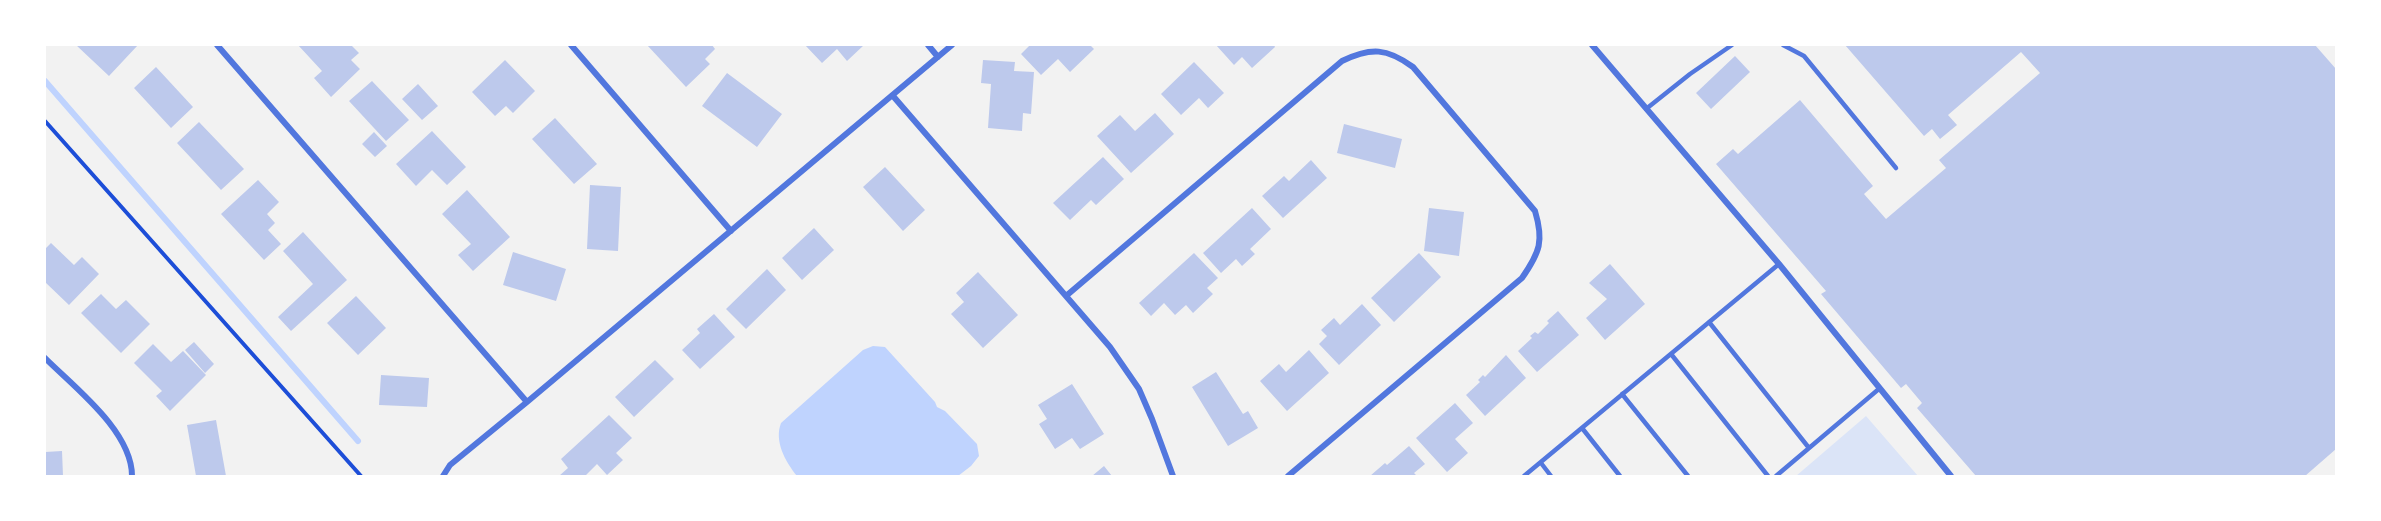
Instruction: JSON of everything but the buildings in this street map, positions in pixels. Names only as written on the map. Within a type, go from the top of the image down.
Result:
[{"type":"street","points":[[217,45],[527,402]]},
{"type":"street","points":[[571,45],[731,231]]},
{"type":"street","points":[[928,45],[938,57]]},
{"type":"street","points":[[443,476],[450,465],[952,45]]},
{"type":"street","points":[[1592,45],[1779,264],[1951,476]]},
{"type":"street","points":[[1066,296],[1342,61],[1361,52],[1377,52],[1397,56],[1413,67],[1535,211],[1540,231],[1540,247],[1522,278],[1288,476]]},
{"type":"street","points":[[893,96],[1110,346],[1139,389],[1173,476]]},
{"type":"street","points":[[45,358],[109,422],[124,444],[132,476]]},
{"type":"lane","points":[[1646,109],[1690,74],[1732,45]]},
{"type":"lane","points":[[1783,45],[1804,56],[1896,168]]},
{"type":"lane","points":[[1524,476],[1779,264]]},
{"type":"lane","points":[[1709,322],[1809,448]]},
{"type":"lane","points":[[1671,354],[1768,476]]},
{"type":"lane","points":[[1776,476],[1880,388]]},
{"type":"lane","points":[[1622,394],[1688,476]]},
{"type":"lane","points":[[1582,428],[1620,476]]},
{"type":"lane","points":[[1540,463],[1551,476]]},
{"type":"path","points":[[45,122],[361,476]]},
{"type":"shaded area","points":[[1866,416],[1918,476],[1796,476]]},
{"type":"water","points":[[873,346],[885,347],[937,407],[945,411],[977,444],[979,456],[958,476],[797,476],[788,464],[780,444],[781,423],[863,350]]},
{"type":"waterway","points":[[45,81],[358,441]]}]
